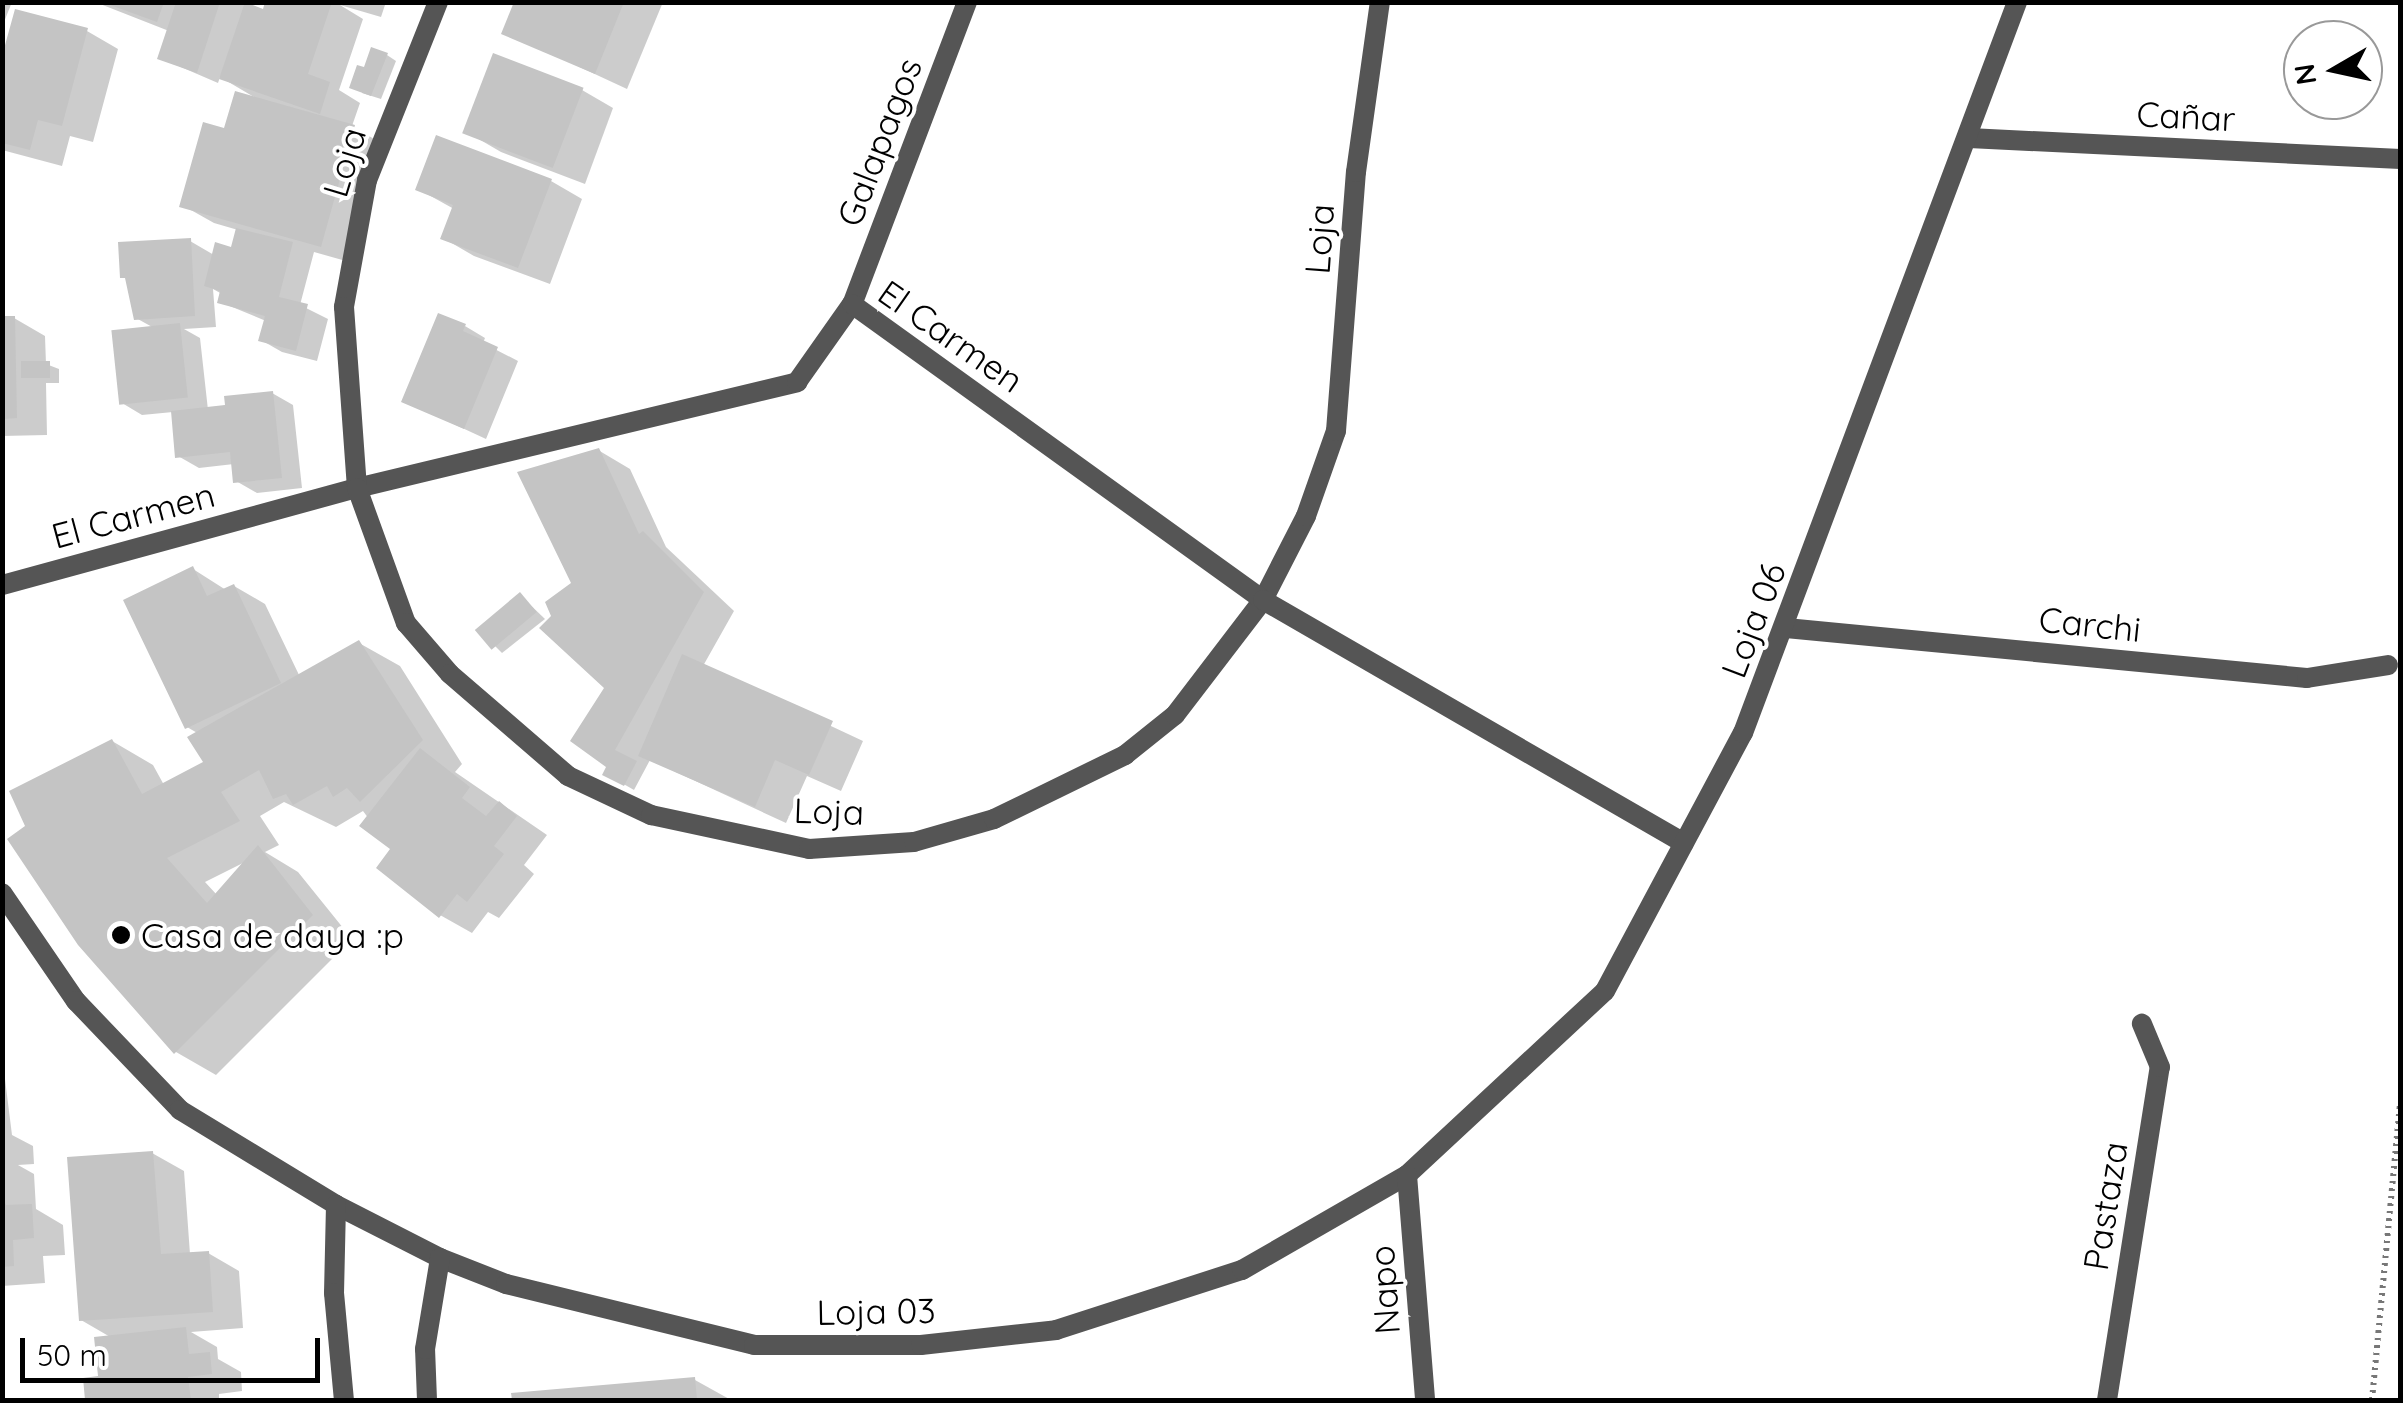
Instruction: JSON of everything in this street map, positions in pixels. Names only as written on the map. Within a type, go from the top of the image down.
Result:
[{"type":"street","name":"Loja","points":[[438,2],[367,180],[344,307],[357,488],[406,623],[450,674],[568,776],[651,815],[809,850],[914,842],[994,819],[1069,786],[1124,755],[1176,715],[1263,600],[1306,516],[1336,431],[1356,172],[1380,2]]},
{"type":"street","name":"Galapagos","points":[[852,304],[967,2]]},
{"type":"street","name":"Loja 06","points":[[1408,1176],[1606,991],[1743,733],[1786,628],[2017,2]]},
{"type":"street","name":"Cañar","points":[[1969,138],[2400,159]]},
{"type":"street","name":"El Carmen","points":[[2,585],[357,488],[797,382],[852,304],[1263,600],[1684,843]]},
{"type":"street","name":"Carchi","points":[[1786,628],[2307,678],[2388,664]]},
{"type":"street","points":[[2,893],[76,1001],[180,1110],[336,1205],[334,1293],[344,1400]]},
{"type":"street","name":"Pastaza","points":[[2107,1400],[2160,1067],[2142,1024]]},
{"type":"street","name":"Loja 03","points":[[336,1205],[440,1258],[506,1284],[754,1345],[921,1346],[1056,1330],[1242,1270],[1408,1176]]},
{"type":"street","name":"Napo","points":[[1408,1176],[1425,1400]]},
{"type":"street","points":[[427,1400],[424,1350],[440,1258]]},
{"type":"path","points":[[2372,1400],[2400,1104]]},
{"type":"building","points":[[102,2],[164,2],[157,22]]},
{"type":"building","points":[[176,2],[220,2],[197,73],[157,59]]},
{"type":"building","points":[[245,2],[263,9],[265,2],[332,2],[308,74],[330,82],[320,114],[219,79]]},
{"type":"building","points":[[514,2],[624,2],[595,74],[501,34]]},
{"type":"building","points":[[15,9],[88,28],[62,126],[38,120],[30,150],[2,143],[2,56]]},
{"type":"building","points":[[371,47],[388,53],[371,96],[349,88],[357,65],[364,67]]},
{"type":"building","points":[[493,53],[584,88],[553,168],[462,133]]},
{"type":"building","points":[[235,91],[355,125],[321,247],[179,207],[203,122],[224,128]]},
{"type":"building","points":[[436,135],[552,179],[518,268],[440,239],[453,205],[415,190]]},
{"type":"building","points":[[236,228],[293,242],[279,297],[308,304],[296,351],[258,341],[265,316],[217,303],[220,291],[204,286],[215,242],[231,247]]},
{"type":"building","points":[[191,238],[195,316],[134,320],[125,278],[120,278],[118,242]]},
{"type":"building","points":[[438,313],[466,324],[463,331],[498,347],[464,429],[401,402]]},
{"type":"building","points":[[2,316],[15,316],[17,418],[2,419]]},
{"type":"building","points":[[180,323],[188,398],[119,405],[111,330]]},
{"type":"building","points":[[21,361],[50,361],[50,378],[21,378]]},
{"type":"building","points":[[273,391],[282,478],[233,483],[230,452],[175,458],[171,411],[225,405],[224,396]]},
{"type":"building","points":[[599,448],[639,534],[643,531],[704,592],[615,750],[637,761],[624,786],[602,775],[606,767],[570,741],[604,688],[539,628],[551,616],[545,602],[571,583],[517,472]]},
{"type":"building","points":[[193,566],[207,596],[234,584],[281,683],[185,729],[123,600]]},
{"type":"building","points":[[520,592],[537,612],[492,650],[475,630]]},
{"type":"building","points":[[359,640],[423,740],[360,802],[347,788],[333,797],[327,786],[293,805],[286,794],[273,799],[259,770],[221,792],[240,821],[167,858],[207,903],[258,845],[313,915],[174,1054],[78,945],[7,839],[25,826],[9,791],[112,739],[142,794],[203,762],[187,737]]},
{"type":"building","points":[[682,654],[833,721],[809,775],[775,760],[755,807],[638,756]]},
{"type":"building","points":[[420,748],[470,787],[462,798],[486,816],[499,801],[517,816],[494,846],[504,854],[467,902],[457,894],[439,918],[376,868],[390,849],[359,826]]},
{"type":"building","points":[[153,1151],[161,1254],[209,1251],[213,1312],[79,1321],[67,1157]]},
{"type":"building","points":[[2,1197],[6,1205],[32,1204],[34,1238],[13,1240],[14,1266],[2,1267]]},
{"type":"building","points":[[186,1327],[189,1354],[210,1352],[212,1374],[188,1377],[191,1400],[85,1400],[83,1378],[98,1376],[94,1337]]},
{"type":"building","points":[[695,1377],[697,1400],[512,1400],[511,1393]]},
{"type":"place","name":"Casa de daya :p","points":[[121,935]]}]
